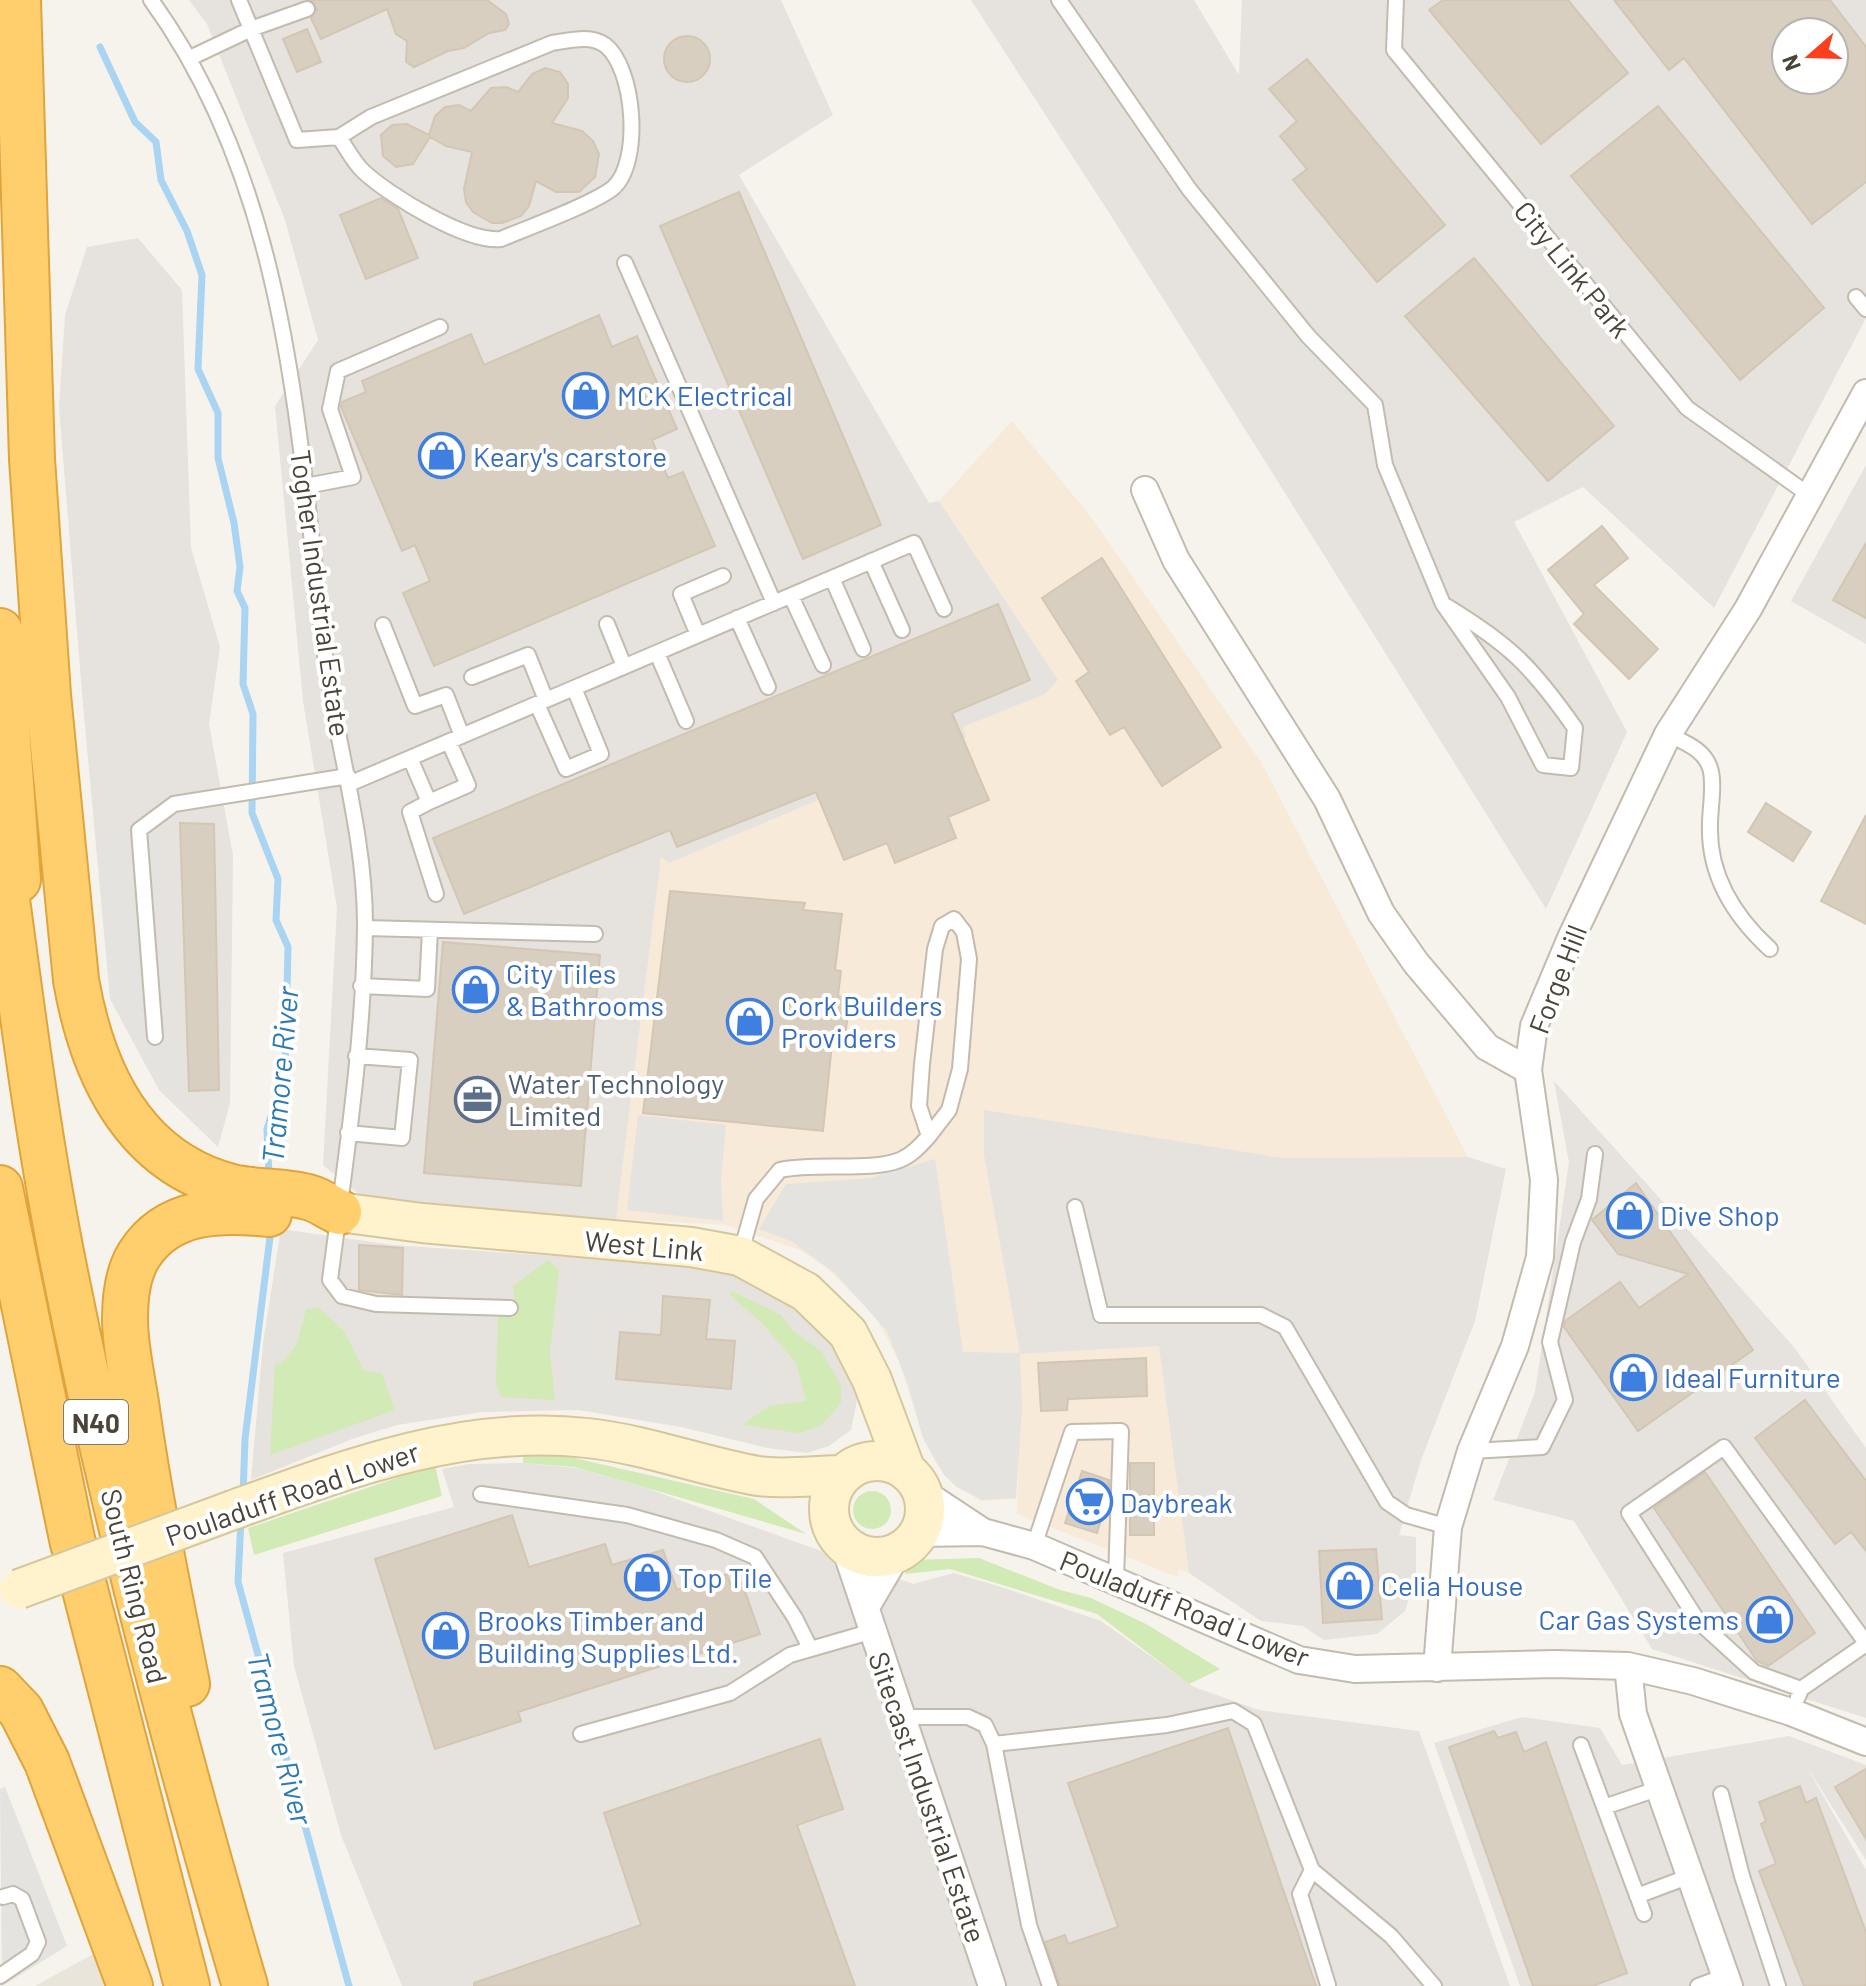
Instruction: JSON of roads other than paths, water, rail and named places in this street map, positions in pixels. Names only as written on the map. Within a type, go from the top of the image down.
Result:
[{"type":"highway","points":[[18,0],[32,459],[48,695],[76,980],[83,1022],[99,1069],[122,1111],[166,1155],[184,1167],[232,1187],[311,1198],[339,1212]]},
{"type":"highway","points":[[0,631],[35,1105]]},
{"type":"highway","name":"South Ring Road","points":[[0,848],[35,1105],[86,1375],[132,1581],[246,1986]]},
{"type":"highway","name":"South Ring Road","points":[[0,1188],[72,1539],[187,1986]]},
{"type":"highway","points":[[246,1986],[145,1467],[125,1323],[126,1287],[138,1256],[158,1232],[187,1217],[223,1209],[310,1218],[339,1212]]},
{"type":"highway","points":[[0,1689],[21,1711],[47,1762],[130,1986]]},
{"type":"street","name":"Forge Hill","points":[[1437,1668],[1448,1527],[1471,1451],[1515,1346],[1540,1257],[1544,1180],[1528,1070],[1534,1026],[1571,938],[1668,734],[1748,609],[1812,497],[1866,393]]},
{"type":"street","points":[[1145,490],[1176,560],[1327,799],[1381,913],[1416,963],[1487,1047],[1528,1070]]},
{"type":"street","name":"West Link","points":[[339,1212],[451,1226],[691,1247],[740,1256],[791,1282],[830,1313],[861,1355],[913,1481]]},
{"type":"street","points":[[838,1536],[830,1499],[849,1470],[879,1402]]},
{"type":"street","name":"Pouladuff Road Lower","points":[[6,1594],[321,1478],[444,1444],[558,1436],[659,1451],[761,1476],[849,1470],[882,1461],[983,1532],[1034,1546],[1116,1579],[1299,1660],[1355,1669],[1555,1664],[1628,1666],[1796,1700],[1866,1742]]},
{"type":"street","name":"Pouladuff Road Lower","points":[[761,1476],[870,1557],[908,1542],[983,1532]]},
{"type":"street","points":[[870,1619],[924,1505],[913,1481]]},
{"type":"street","name":"Sitecast Industrial Estate","points":[[838,1536],[870,1619],[992,1986]]},
{"type":"street","points":[[1628,1666],[1633,1714],[1727,1981]]},
{"type":"lane","name":"Togher Industrial Estate","points":[[151,0],[190,58],[228,138],[273,278],[306,486],[327,668],[364,871],[365,928],[356,1056],[330,1280],[342,1296],[376,1304],[510,1308]]},
{"type":"lane","points":[[239,0],[297,140],[339,137],[371,117],[552,43],[580,39],[604,44],[620,65],[633,140],[629,160],[612,189],[501,239],[490,240],[451,228],[376,181],[362,170],[339,137]]},
{"type":"lane","points":[[1059,0],[1189,189],[1308,336],[1375,405],[1385,465],[1443,604],[1508,697],[1543,765],[1571,768],[1575,728],[1538,675],[1499,638],[1443,604]]},
{"type":"lane","name":"City Link Park","points":[[1396,0],[1394,50],[1687,408],[1812,497]]},
{"type":"lane","points":[[190,58],[251,29],[307,9]]},
{"type":"lane","points":[[625,263],[774,603]]},
{"type":"lane","points":[[1856,297],[1866,309]]},
{"type":"lane","points":[[306,486],[353,477],[330,409],[338,371],[440,327]]},
{"type":"lane","points":[[155,1037],[139,830],[174,804],[349,780],[456,739],[914,543],[944,609]]},
{"type":"lane","points":[[871,561],[902,630]]},
{"type":"lane","points":[[698,635],[681,594],[723,576]]},
{"type":"lane","points":[[832,578],[863,649]]},
{"type":"lane","points":[[791,596],[823,665]]},
{"type":"lane","points":[[737,618],[768,687]]},
{"type":"lane","points":[[607,624],[624,666]]},
{"type":"lane","points":[[383,625],[415,706],[446,695],[468,785],[410,812],[436,894]]},
{"type":"lane","points":[[657,653],[686,721]]},
{"type":"lane","points":[[472,677],[528,655],[566,769],[601,754],[574,688]]},
{"type":"lane","points":[[1668,734],[1699,750],[1711,770],[1709,835],[1716,871],[1728,899],[1747,928],[1770,949]]},
{"type":"lane","points":[[410,758],[429,802]]},
{"type":"lane","points":[[740,1256],[756,1199],[780,1170],[825,1164],[888,1163],[913,1153],[929,1136],[949,1110],[960,1069],[969,959],[964,932],[954,919],[942,926],[935,949],[919,1106],[929,1136]]},
{"type":"lane","points":[[365,928],[595,934]]},
{"type":"lane","points":[[361,986],[427,989],[430,930]]},
{"type":"lane","points":[[348,1133],[402,1138],[410,1060],[356,1056]]},
{"type":"lane","points":[[1471,1451],[1542,1447],[1565,1400],[1550,1342],[1573,1242],[1589,1199],[1595,1154]]},
{"type":"lane","points":[[1075,1207],[1101,1315],[1261,1315],[1285,1327],[1387,1502],[1406,1515],[1448,1527]]},
{"type":"lane","points":[[1034,1546],[1072,1432],[1121,1431],[1116,1579]]},
{"type":"lane","points":[[1724,1447],[1866,1643],[1796,1700],[1754,1672],[1698,1621],[1629,1513],[1724,1447]]},
{"type":"lane","points":[[481,1494],[627,1515],[716,1540],[755,1557],[795,1618],[810,1648]]},
{"type":"lane","points":[[581,1734],[730,1693],[790,1655],[870,1619]]},
{"type":"lane","points":[[994,1744],[1167,1725],[1233,1711],[1254,1724],[1312,1870],[1391,1936],[1434,1986]]},
{"type":"lane","points":[[901,1717],[968,1717],[985,1725],[994,1744],[1029,1925],[1050,1986]]},
{"type":"lane","points":[[1581,1745],[1644,1914]]},
{"type":"lane","points":[[1604,1807],[1657,1789]]},
{"type":"lane","points":[[1721,1794],[1742,1876],[1778,1986]]},
{"type":"lane","points":[[1312,1870],[1300,1894],[1328,1985]]},
{"type":"lane","points":[[1637,1896],[1690,1876]]},
{"type":"lane","points":[[0,1976],[32,1954],[38,1942],[22,1899],[13,1894],[3,1897]]},
{"type":"lane","points":[[1698,1986],[1727,1981]]},
{"type":"waterway","name":"Tramore River","points":[[100,47],[135,122],[156,142],[161,180],[187,231],[202,275],[198,369],[218,413],[218,458],[234,523],[240,567],[237,591],[245,608],[243,684],[253,714],[252,813],[278,879],[276,920],[288,947],[285,1071],[267,1129],[269,1177]]},
{"type":"waterway","name":"Tramore River","points":[[243,1495],[245,1439],[271,1229]]},
{"type":"waterway","name":"Tramore River","points":[[241,1519],[238,1582],[349,1986]]},
{"type":"place","name":"MCK Electrical","points":[[586,395]]},
{"type":"place","name":"Keary's carstore","points":[[442,456]]},
{"type":"place","name":"City Tiles & Bathrooms","points":[[475,989]]},
{"type":"place","name":"Cork Builders Providers","points":[[750,1021]]},
{"type":"place","name":"Water Technology Limited","points":[[477,1099]]},
{"type":"place","name":"Dive Shop","points":[[1629,1215]]},
{"type":"place","name":"Ideal Furniture","points":[[1633,1377]]},
{"type":"place","name":"Daybreak","points":[[1089,1502]]},
{"type":"place","name":"Top Tile","points":[[647,1577]]},
{"type":"place","name":"Celia House","points":[[1350,1585]]},
{"type":"place","name":"Car Gas Systems","points":[[1770,1619]]},
{"type":"place","name":"Brooks Timber and Building Supplies Ltd.","points":[[446,1636]]}]
